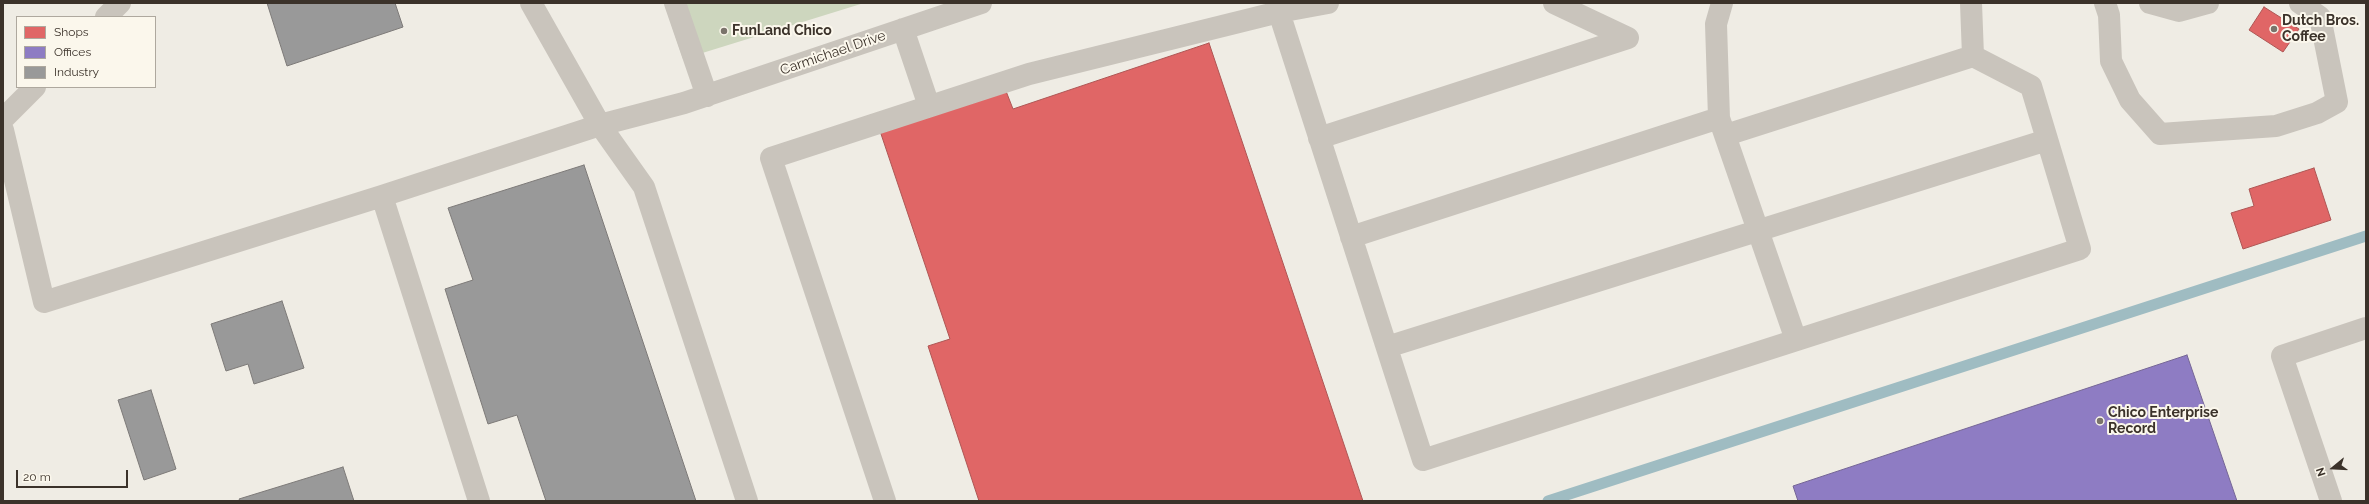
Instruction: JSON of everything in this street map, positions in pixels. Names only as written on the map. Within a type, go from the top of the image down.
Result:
[{"type":"street","points":[[107,16],[120,3]]},
{"type":"street","points":[[532,3],[600,125],[644,187],[747,501]]},
{"type":"street","points":[[675,3],[707,96]]},
{"type":"street","name":"Carmichael Drive","points":[[3,130],[44,302],[382,196],[600,125],[707,96],[903,29],[940,10],[982,3]]},
{"type":"street","points":[[885,501],[771,158],[1029,74],[1278,8],[1328,3]]},
{"type":"street","points":[[1319,138],[1628,38],[1554,3]]},
{"type":"street","points":[[1722,3],[1716,24],[1722,126],[1796,340]]},
{"type":"street","points":[[1971,3],[1973,56]]},
{"type":"street","points":[[2105,3],[2109,15],[2111,61],[2130,100],[2160,134],[2276,126],[2317,112],[2337,102],[2320,17],[2300,3]]},
{"type":"street","points":[[2150,3],[2179,11],[2208,3]]},
{"type":"street","points":[[1278,8],[1386,347],[1423,460],[2080,249],[2031,86],[1973,56],[1722,126],[1351,237]]},
{"type":"street","points":[[903,29],[929,106]]},
{"type":"street","points":[[3,119],[34,88]]},
{"type":"street","points":[[1386,347],[2047,140]]},
{"type":"street","points":[[382,196],[478,501]]},
{"type":"street","points":[[2331,501],[2282,356],[2366,328]]},
{"type":"green space","name":"FunLand Chico","points":[[664,3],[864,3],[683,59]]},
{"type":"building: Shops","name":"Dutch Bros. Coffee","points":[[2264,7],[2299,29],[2283,52],[2249,30]]},
{"type":"building: Shops","points":[[1209,43],[1363,501],[979,501],[928,346],[950,339],[879,128],[1004,86],[1013,109]]},
{"type":"building: Shops","points":[[2314,168],[2331,220],[2243,249],[2231,213],[2254,206],[2249,189]]},
{"type":"building: Offices","name":"Chico Enterprise Record","points":[[2187,355],[2237,501],[1798,501],[1793,486]]},
{"type":"building: Industry","points":[[267,3],[395,3],[403,27],[287,66]]},
{"type":"building: Industry","points":[[584,165],[696,501],[546,501],[517,415],[488,424],[445,289],[473,280],[448,208]]},
{"type":"building: Industry","points":[[282,301],[304,368],[254,384],[248,364],[226,371],[211,324]]},
{"type":"building: Industry","points":[[151,390],[176,469],[144,480],[118,400]]},
{"type":"building: Industry","points":[[343,467],[354,501],[240,501],[239,499]]},
{"type":"waterway","points":[[1548,501],[2366,236]]},
{"type":"place","name":"Dutch Bros. Coffee","points":[[2274,29]]},
{"type":"place","name":"FunLand Chico","points":[[724,31]]},
{"type":"place","name":"Chico Enterprise Record","points":[[2100,421]]}]
